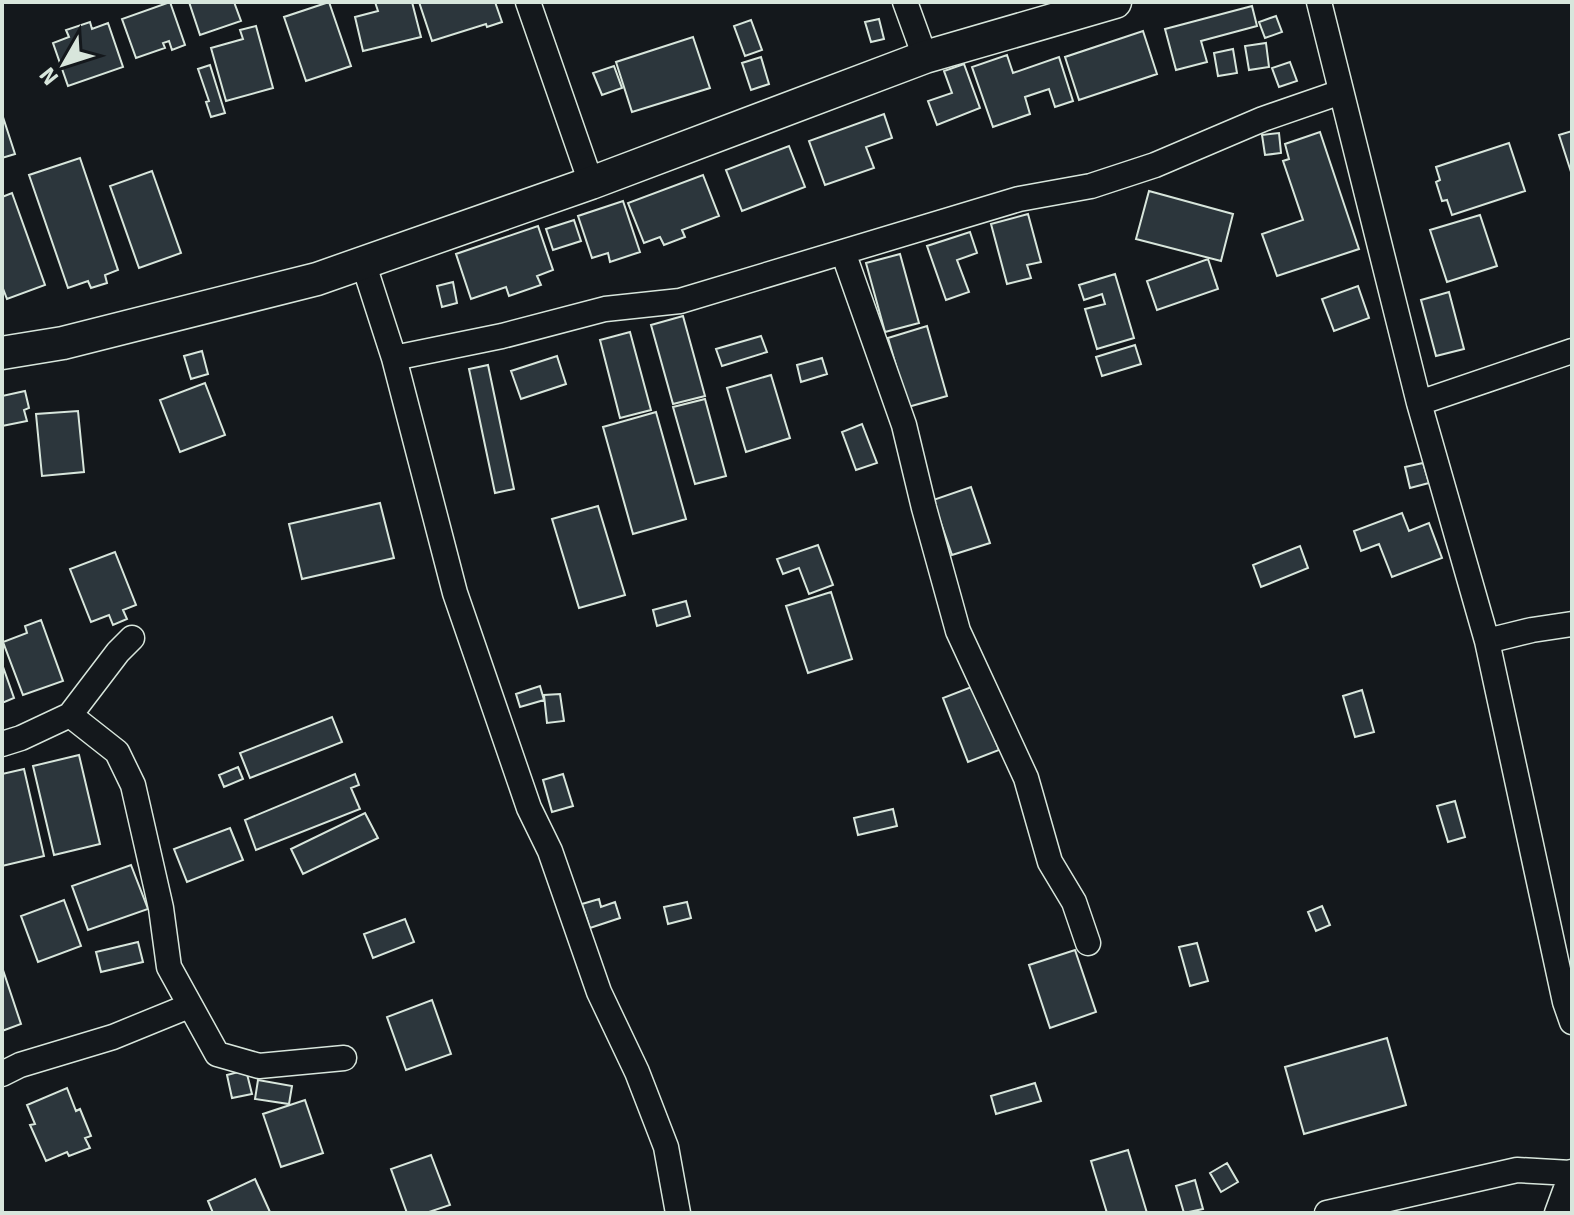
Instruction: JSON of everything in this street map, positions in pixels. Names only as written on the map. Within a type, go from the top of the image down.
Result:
[{"type":"street","points":[[528,2],[591,183]]},
{"type":"street","points":[[905,2],[925,57]]},
{"type":"street","points":[[2,353],[78,339],[317,279],[591,183],[925,57],[1115,2]]},
{"type":"street","points":[[1319,2],[1419,403],[1487,641],[1572,1022]]},
{"type":"street","points":[[394,358],[502,336],[605,309],[680,301],[1019,199],[1091,186],[1142,170],[1263,119],[1341,92]]},
{"type":"street","points":[[843,252],[904,425],[958,631],[1026,778],[1050,862],[1074,902],[1088,943]]},
{"type":"street","points":[[363,262],[394,358],[455,593],[529,808],[550,851],[599,992],[637,1072],[666,1147],[678,1213]]},
{"type":"street","points":[[1419,403],[1572,351]]},
{"type":"street","points":[[1487,641],[1572,624]]},
{"type":"street","points":[[2,744],[70,715],[132,638]]},
{"type":"street","points":[[70,715],[117,752],[133,785],[161,908],[169,967],[217,1054],[259,1066],[344,1058]]},
{"type":"street","points":[[2,1074],[20,1065],[113,1037],[189,1006]]},
{"type":"street","points":[[1327,1213],[1517,1170],[1571,1173],[1557,1213]]},
{"type":"building","points":[[170,2],[185,45],[172,50],[169,41],[163,43],[165,48],[136,58],[122,19]]},
{"type":"building","points":[[189,2],[234,2],[241,21],[200,35]]},
{"type":"building","points":[[329,2],[351,66],[306,81],[284,17]]},
{"type":"building","points":[[375,2],[412,2],[421,37],[363,51],[355,17],[378,11]]},
{"type":"building","points":[[419,2],[495,2],[502,22],[432,41]]},
{"type":"building","points":[[1252,6],[1257,26],[1201,41],[1207,62],[1176,70],[1165,29]]},
{"type":"building","points":[[1276,16],[1282,32],[1265,38],[1259,22]]},
{"type":"building","points":[[879,19],[884,39],[871,42],[865,22]]},
{"type":"building","points":[[751,20],[762,50],[745,56],[734,26]]},
{"type":"building","points":[[90,22],[92,29],[108,23],[123,67],[68,86],[53,43],[69,37],[66,30]]},
{"type":"building","points":[[256,26],[273,88],[226,101],[211,48],[243,39],[240,30]]},
{"type":"building","points":[[1143,31],[1157,74],[1079,100],[1065,57]]},
{"type":"building","points":[[693,37],[710,88],[632,112],[616,62]]},
{"type":"building","points":[[1266,43],[1269,67],[1249,70],[1245,46]]},
{"type":"building","points":[[1233,49],[1237,73],[1218,76],[1214,53]]},
{"type":"building","points":[[1007,55],[1013,73],[1059,57],[1073,101],[1055,107],[1049,89],[1025,97],[1030,114],[993,127],[972,67]]},
{"type":"building","points":[[761,57],[769,84],[751,90],[742,63]]},
{"type":"building","points":[[1290,62],[1297,81],[1279,87],[1272,68]]},
{"type":"building","points":[[964,64],[980,108],[937,125],[928,101],[952,93],[944,71]]},
{"type":"building","points":[[210,65],[225,113],[211,117],[198,69]]},
{"type":"building","points":[[614,66],[622,88],[602,95],[593,73]]},
{"type":"building","points":[[2,114],[15,154],[2,158]]},
{"type":"building","points":[[884,114],[892,138],[866,147],[874,168],[825,185],[809,141]]},
{"type":"building","points":[[1572,131],[1572,175],[1559,135]]},
{"type":"building","points":[[1320,132],[1359,249],[1277,276],[1262,234],[1303,220],[1283,161],[1289,159],[1285,144]]},
{"type":"building","points":[[1279,133],[1281,153],[1265,155],[1262,135]]},
{"type":"building","points":[[1509,143],[1525,191],[1452,215],[1447,200],[1442,201],[1436,182],[1440,180],[1436,167]]},
{"type":"building","points":[[789,146],[805,187],[742,211],[726,170]]},
{"type":"building","points":[[80,158],[118,270],[105,275],[107,283],[91,288],[88,281],[68,288],[29,175]]},
{"type":"building","points":[[152,171],[181,253],[139,268],[110,186]]},
{"type":"building","points":[[703,175],[719,216],[682,230],[685,237],[664,245],[660,237],[644,243],[628,203]]},
{"type":"building","points":[[1149,191],[1233,214],[1221,261],[1136,239]]},
{"type":"building","points":[[12,193],[45,285],[7,299],[2,286],[2,197]]},
{"type":"building","points":[[623,201],[640,252],[610,262],[608,253],[592,258],[578,216]]},
{"type":"building","points":[[1028,214],[1041,262],[1027,265],[1031,278],[1007,284],[991,224]]},
{"type":"building","points":[[1480,215],[1497,266],[1447,282],[1430,230]]},
{"type":"building","points":[[574,220],[581,241],[553,250],[546,229]]},
{"type":"building","points":[[538,226],[553,270],[537,276],[541,285],[509,296],[506,287],[471,299],[456,254]]},
{"type":"building","points":[[970,232],[977,253],[957,260],[969,292],[946,300],[927,246]]},
{"type":"building","points":[[900,254],[919,323],[885,332],[866,263]]},
{"type":"building","points":[[1208,259],[1218,289],[1157,310],[1147,281]]},
{"type":"building","points":[[1115,274],[1134,338],[1097,349],[1085,309],[1105,304],[1102,294],[1084,300],[1079,285]]},
{"type":"building","points":[[453,282],[457,303],[442,307],[437,286]]},
{"type":"building","points":[[1358,286],[1369,318],[1334,331],[1322,299]]},
{"type":"building","points":[[1449,292],[1464,349],[1436,356],[1421,300]]},
{"type":"building","points":[[683,316],[705,396],[673,404],[651,325]]},
{"type":"building","points":[[927,326],[947,396],[908,407],[888,338]]},
{"type":"building","points":[[630,332],[651,410],[620,418],[600,340]]},
{"type":"building","points":[[761,336],[767,352],[722,366],[716,349]]},
{"type":"building","points":[[1135,345],[1141,364],[1102,376],[1096,357]]},
{"type":"building","points":[[202,351],[208,374],[191,379],[184,356]]},
{"type":"building","points":[[557,356],[566,384],[521,399],[511,371]]},
{"type":"building","points":[[822,358],[827,374],[801,382],[797,365]]},
{"type":"building","points":[[488,365],[514,489],[495,493],[469,369]]},
{"type":"building","points":[[771,375],[790,438],[746,452],[727,388]]},
{"type":"building","points":[[205,383],[225,435],[180,452],[160,400]]},
{"type":"building","points":[[25,391],[29,408],[24,410],[27,421],[2,426],[2,396]]},
{"type":"building","points":[[705,399],[726,476],[695,484],[673,407]]},
{"type":"building","points":[[78,411],[84,472],[42,476],[36,414]]},
{"type":"building","points":[[656,412],[686,519],[633,534],[603,427]]},
{"type":"building","points":[[862,424],[877,463],[856,470],[842,432]]},
{"type":"building","points":[[1423,463],[1429,483],[1410,488],[1405,467]]},
{"type":"building","points":[[971,487],[990,543],[952,555],[933,500]]},
{"type":"building","points":[[380,503],[394,558],[302,579],[289,524]]},
{"type":"building","points":[[598,506],[625,595],[579,608],[552,519]]},
{"type":"building","points":[[1402,513],[1409,531],[1429,523],[1442,558],[1392,577],[1379,544],[1361,551],[1354,531]]},
{"type":"building","points":[[818,545],[833,585],[809,594],[799,568],[783,574],[777,559]]},
{"type":"building","points":[[1300,546],[1308,568],[1261,587],[1253,565]]},
{"type":"building","points":[[115,552],[136,605],[123,610],[127,619],[113,625],[109,615],[91,622],[70,569]]},
{"type":"building","points":[[831,592],[852,659],[808,673],[786,606]]},
{"type":"building","points":[[686,601],[690,616],[657,626],[653,610]]},
{"type":"building","points":[[41,620],[63,681],[23,695],[3,642],[27,633],[25,626]]},
{"type":"building","points":[[2,664],[14,698],[2,703]]},
{"type":"building","points":[[540,686],[544,700],[520,707],[516,694]]},
{"type":"building","points":[[974,686],[999,750],[968,762],[943,698]]},
{"type":"building","points":[[1362,690],[1374,732],[1355,737],[1343,696]]},
{"type":"building","points":[[560,694],[564,721],[547,723],[544,695]]},
{"type":"building","points":[[332,717],[342,742],[250,778],[240,753]]},
{"type":"building","points":[[79,755],[100,844],[54,855],[33,766]]},
{"type":"building","points":[[238,767],[243,779],[224,787],[219,775]]},
{"type":"building","points":[[24,769],[44,856],[2,866],[2,774]]},
{"type":"building","points":[[355,774],[359,785],[351,788],[360,809],[256,850],[245,820]]},
{"type":"building","points":[[563,774],[573,806],[552,812],[543,780]]},
{"type":"building","points":[[1455,801],[1465,837],[1448,842],[1437,806]]},
{"type":"building","points":[[893,809],[897,826],[858,835],[854,818]]},
{"type":"building","points":[[365,813],[378,838],[303,874],[291,849]]},
{"type":"building","points":[[230,828],[243,860],[187,882],[174,849]]},
{"type":"building","points":[[131,865],[148,909],[88,930],[72,886]]},
{"type":"building","points":[[599,899],[601,907],[615,902],[620,918],[590,928],[582,904]]},
{"type":"building","points":[[64,900],[81,946],[38,962],[21,916]]},
{"type":"building","points":[[687,902],[691,918],[668,924],[664,907]]},
{"type":"building","points":[[1322,906],[1330,925],[1316,931],[1308,912]]},
{"type":"building","points":[[405,919],[414,942],[373,958],[364,934]]},
{"type":"building","points":[[138,942],[143,962],[101,972],[96,952]]},
{"type":"building","points":[[1197,943],[1208,981],[1190,986],[1179,947]]},
{"type":"building","points":[[1075,950],[1096,1012],[1050,1028],[1029,965]]},
{"type":"building","points":[[2,967],[21,1024],[2,1031]]},
{"type":"building","points":[[432,1000],[451,1054],[406,1070],[387,1017]]},
{"type":"building","points":[[1387,1038],[1406,1105],[1304,1134],[1285,1067]]},
{"type":"building","points":[[246,1070],[252,1094],[232,1098],[227,1075]]},
{"type":"building","points":[[258,1080],[292,1086],[289,1104],[255,1099]]},
{"type":"building","points":[[1035,1083],[1041,1101],[996,1114],[991,1096]]},
{"type":"building","points":[[67,1088],[91,1136],[85,1138],[90,1148],[69,1156],[67,1152],[46,1161],[30,1125],[35,1124],[27,1105]]},
{"type":"building","points":[[305,1100],[323,1153],[281,1167],[263,1114]]},
{"type":"building","points":[[1128,1150],[1147,1213],[1107,1213],[1091,1161]]},
{"type":"building","points":[[431,1155],[450,1205],[426,1213],[407,1213],[391,1169]]},
{"type":"building","points":[[1227,1163],[1238,1182],[1221,1192],[1210,1173]]},
{"type":"building","points":[[255,1179],[270,1212],[213,1213],[208,1201]]},
{"type":"building","points":[[1195,1180],[1203,1209],[1184,1213],[1176,1186]]}]
